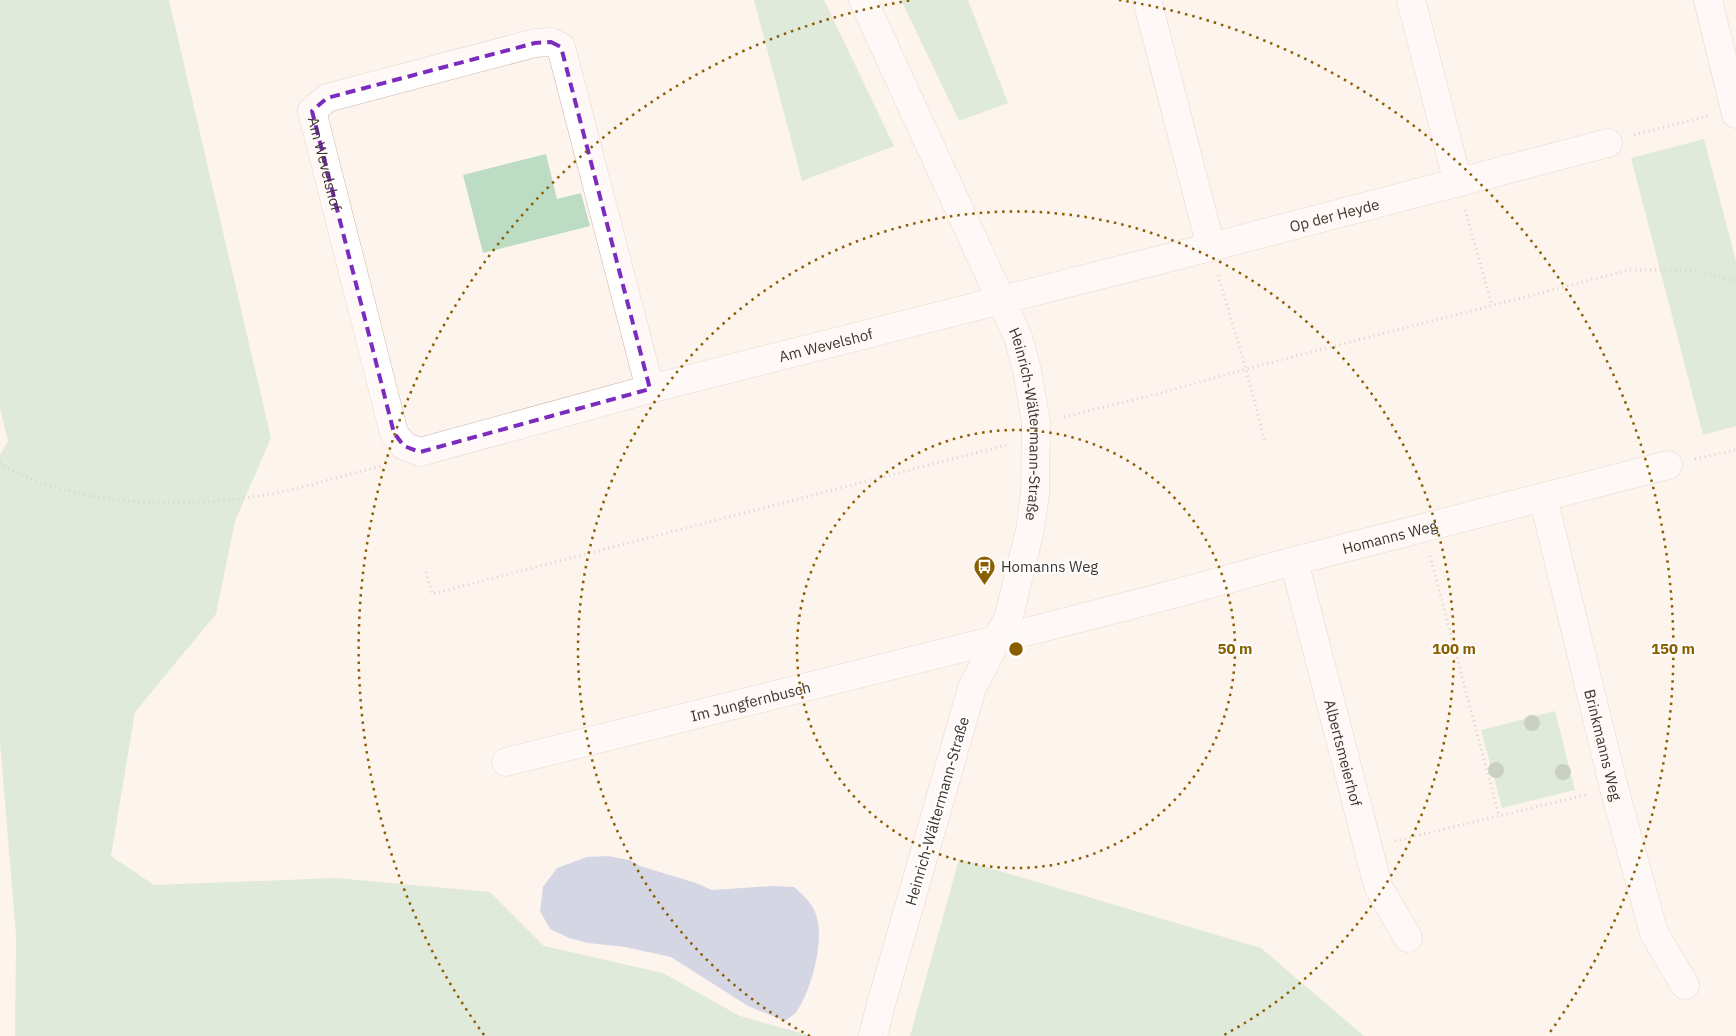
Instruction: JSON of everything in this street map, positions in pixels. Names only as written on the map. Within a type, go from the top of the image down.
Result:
[{"type":"street","name":"Heinrich-Wältermann-Straße","points":[[863,0],[1018,336],[1027,370],[1036,430],[1035,494],[1030,530],[1009,616],[972,688],[873,1036]]},
{"type":"street","points":[[1147,0],[1211,247]]},
{"type":"street","points":[[1411,0],[1458,183]]},
{"type":"street","points":[[1708,0],[1736,114]]},
{"type":"street","name":"Am Wevelshof","points":[[650,389],[561,48],[551,42],[536,43],[327,98],[312,111],[394,433],[404,446],[420,452],[650,389],[1000,300]]},
{"type":"street","name":"Op der Heyde","points":[[1000,300],[1608,143]]},
{"type":"street","name":"Homanns Weg","points":[[996,640],[1668,465]]},
{"type":"street","name":"Brinkmanns Weg","points":[[1544,497],[1614,788],[1654,933],[1685,984]]},
{"type":"street","name":"Albertsmeierhof","points":[[1294,561],[1378,886],[1408,938]]},
{"type":"street","name":"Im Jungfernbusch","points":[[506,762],[996,640]]},
{"type":"path","points":[[1608,143],[1724,112],[1736,114]]},
{"type":"path","points":[[1458,183],[1492,305]]},
{"type":"path","points":[[1211,247],[1265,442]]},
{"type":"path","points":[[426,572],[430,580],[432,594],[958,457],[1036,430],[1066,416],[1157,394],[1246,369],[1628,270],[1691,270],[1736,281]]},
{"type":"path","points":[[1668,465],[1736,450]]},
{"type":"path","points":[[0,463],[43,483],[108,499],[163,502],[215,502],[267,494],[390,464]]},
{"type":"path","points":[[1422,528],[1499,816]]},
{"type":"path","points":[[1368,848],[1614,788]]},
{"type":"highlighted area","points":[[551,42],[561,47],[650,389],[420,452],[404,446],[394,433],[312,111],[327,98],[535,43]]},
{"type":"green space","points":[[0,0],[169,0],[271,438],[235,521],[216,614],[135,712],[111,856],[154,885],[336,878],[490,892],[544,946],[663,973],[740,1016],[811,1036],[15,1036],[16,936],[0,742],[0,455],[8,441],[0,408]]},
{"type":"green space","points":[[754,0],[824,0],[894,146],[802,181]]},
{"type":"green space","points":[[901,0],[968,0],[1008,103],[959,121]]},
{"type":"green space","points":[[1704,139],[1736,261],[1736,426],[1703,435],[1631,158]]},
{"type":"green space","points":[[546,154],[557,199],[581,193],[590,226],[483,253],[463,175]]},
{"type":"green space","points":[[1555,711],[1575,790],[1502,808],[1481,730]]},
{"type":"green space","points":[[959,859],[1261,948],[1364,1036],[910,1036]]},
{"type":"water","points":[[608,856],[629,860],[640,866],[696,883],[712,890],[773,886],[794,887],[814,909],[819,928],[815,966],[807,991],[797,1011],[785,1021],[748,1006],[671,957],[625,947],[588,943],[569,938],[550,929],[540,911],[543,887],[557,868],[587,857]]},
{"type":"place","name":"Homanns Weg","points":[[985,585]]}]
